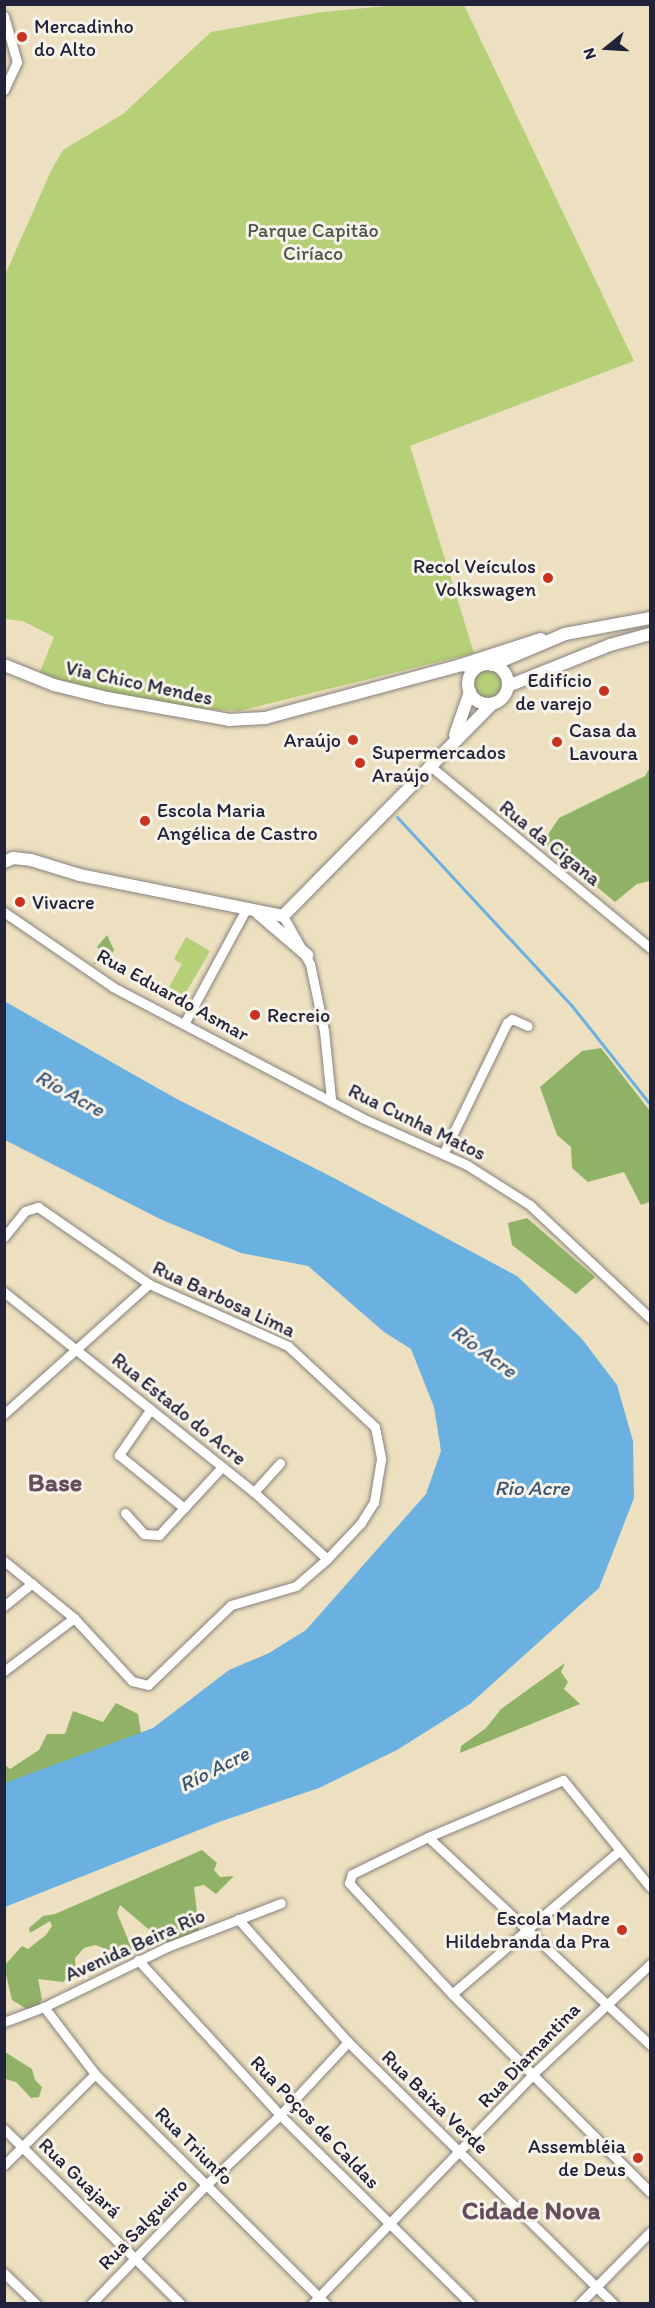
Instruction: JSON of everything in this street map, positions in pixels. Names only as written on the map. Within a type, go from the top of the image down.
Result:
[{"type":"main road","points":[[461,665],[524,642],[651,618]]},
{"type":"main road","points":[[453,741],[477,667],[492,665],[566,634]]},
{"type":"main road","points":[[508,686],[610,645],[651,634]]},
{"type":"main road","name":"Via Chico Mendes","points":[[4,665],[54,685],[107,698],[229,720],[264,718],[461,665],[477,667]]},
{"type":"main road","points":[[4,862],[31,860],[80,875],[251,912],[283,916],[453,741],[492,704],[503,698],[508,686],[503,671],[492,665]]},
{"type":"main road","points":[[443,670],[462,676],[480,703],[492,704]]},
{"type":"main road","points":[[251,912],[307,955]]},
{"type":"street","points":[[4,16],[17,62],[4,90]]},
{"type":"street","name":"Rua da Cigana","points":[[429,765],[651,948]]},
{"type":"street","name":"Rua Eduardo Asmar","points":[[4,912],[113,987],[330,1099]]},
{"type":"street","points":[[184,1024],[251,912]]},
{"type":"street","points":[[283,916],[307,955],[324,1031],[330,1099]]},
{"type":"street","points":[[444,1152],[507,1023],[512,1019],[528,1026]]},
{"type":"street","name":"Rua Cunha Matos","points":[[330,1099],[362,1118],[444,1152],[530,1205],[651,1318]]},
{"type":"street","name":"Rua Barbosa Lima","points":[[4,1237],[29,1208],[41,1209],[149,1284],[288,1346],[375,1427],[381,1459],[374,1502],[361,1523],[327,1559],[296,1586],[231,1605],[153,1683],[142,1685],[132,1681],[74,1618]]},
{"type":"street","points":[[4,1414],[149,1284]]},
{"type":"street","name":"Rua Estado do Acre","points":[[4,1292],[254,1492],[327,1559]]},
{"type":"street","points":[[150,1410],[119,1452],[121,1457],[184,1508]]},
{"type":"street","points":[[254,1492],[280,1463]]},
{"type":"street","points":[[125,1513],[151,1536],[167,1529],[222,1467]]},
{"type":"street","points":[[4,1561],[74,1618],[4,1671]]},
{"type":"street","points":[[4,1606],[32,1583]]},
{"type":"street","points":[[651,1887],[619,1851],[563,1780],[428,1837],[352,1874],[349,1883],[452,1994],[651,2192]]},
{"type":"street","points":[[428,1837],[608,2001],[651,2045]]},
{"type":"street","points":[[452,1994],[619,1851]]},
{"type":"street","name":"Avenida Beira Rio","points":[[4,2022],[44,2007],[138,1960],[280,1903]]},
{"type":"street","name":"Rua Baixa Verde","points":[[238,1919],[348,2042],[614,2304]]},
{"type":"street","name":"Rua Poços de Caldas","points":[[138,1960],[280,2115],[471,2304]]},
{"type":"street","name":"Rua Diamantina","points":[[312,2304],[533,2074],[608,2001],[651,1964]]},
{"type":"street","name":"Rua Triunfo","points":[[44,2007],[95,2073],[326,2304]]},
{"type":"street","name":"Rua Salgueiro","points":[[91,2304],[207,2184],[280,2115],[348,2042]]},
{"type":"street","points":[[4,2165],[95,2073]]},
{"type":"street","name":"Rua Guajará","points":[[4,2129],[181,2304]]},
{"type":"street","points":[[579,2304],[651,2232]]},
{"type":"street","points":[[4,2273],[36,2304]]},
{"type":"green space","name":"Parque Capitão Ciríaco","points":[[398,5],[464,5],[634,361],[410,446],[474,653],[239,711],[139,704],[38,677],[54,637],[23,621],[5,619],[5,275],[51,171],[63,150],[123,114],[211,32],[322,12]]},
{"type":"green space","points":[[488,670],[499,674],[503,685],[499,696],[488,700],[477,696],[473,685],[477,674]]},
{"type":"green space","points":[[650,767],[650,881],[637,884],[615,902],[543,842],[559,818],[645,776]]},
{"type":"green space","points":[[107,935],[114,950],[107,962],[93,964],[101,951],[97,947]]},
{"type":"green space","points":[[186,937],[210,951],[184,996],[169,987],[182,964],[174,959]]},
{"type":"green space","points":[[601,1048],[650,1111],[649,1202],[641,1205],[624,1172],[588,1182],[572,1168],[571,1147],[557,1135],[540,1087],[582,1051]]},
{"type":"green space","points":[[527,1218],[595,1277],[576,1294],[512,1245],[508,1223]]},
{"type":"green space","points":[[565,1663],[561,1672],[568,1682],[564,1689],[580,1704],[460,1753],[461,1746],[486,1728],[501,1709]]},
{"type":"green space","points":[[116,1703],[138,1714],[143,1747],[5,1798],[4,1764],[10,1769],[39,1750],[47,1734],[65,1734],[73,1711],[103,1722]]},
{"type":"green space","points":[[202,1850],[217,1863],[214,1870],[220,1877],[234,1876],[216,1894],[204,1885],[194,1887],[199,1930],[193,1935],[166,1944],[120,1905],[117,1913],[132,1949],[123,1955],[95,1945],[84,1948],[75,1958],[76,1971],[63,1982],[38,1979],[42,1999],[38,2006],[30,2011],[12,2000],[4,1966],[22,1946],[28,1949],[46,1935],[52,1926],[50,1921],[30,1933],[29,1928],[43,1916],[55,1914]]},
{"type":"green space","points":[[5,2052],[32,2069],[35,2080],[42,2087],[39,2097],[31,2098],[16,2082],[5,2079]]},
{"type":"water","name":"Rio Acre","points":[[4,1001],[175,1098],[334,1178],[517,1276],[582,1339],[617,1385],[633,1441],[634,1498],[599,1588],[470,1704],[397,1750],[319,1788],[219,1822],[5,1907],[5,1783],[153,1728],[229,1670],[269,1653],[306,1630],[426,1494],[441,1451],[434,1407],[411,1349],[384,1332],[308,1266],[241,1253],[160,1219],[5,1140]]},
{"type":"waterway","points":[[397,817],[572,1006],[650,1104]]},
{"type":"place","name":"Mercadinho do Alto","points":[[22,37]]},
{"type":"place","name":"Recol Veículos Volkswagen","points":[[548,578]]},
{"type":"place","name":"Edifício de varejo","points":[[604,691]]},
{"type":"place","name":"Araújo","points":[[353,740]]},
{"type":"place","name":"Casa da Lavoura","points":[[557,742]]},
{"type":"place","name":"Supermercados Araújo","points":[[360,763]]},
{"type":"place","name":"Escola Maria Angélica de Castro","points":[[145,821]]},
{"type":"place","name":"Vivacre","points":[[20,902]]},
{"type":"place","name":"Recreio","points":[[255,1015]]},
{"type":"place","name":"Escola Madre Hildebranda da Pra","points":[[622,1930]]},
{"type":"place","name":"Assembléia de Deus","points":[[638,2158]]},
{"type":"district","name":"Base","points":[[55,1483]]},
{"type":"district","name":"Cidade Nova","points":[[531,2211]]},
{"type":"water label","name":"Río Acre","points":[[70,1093]]},
{"type":"water label","name":"Río Acre","points":[[484,1351]]},
{"type":"water label","name":"Río Acre","points":[[214,1769]]}]
